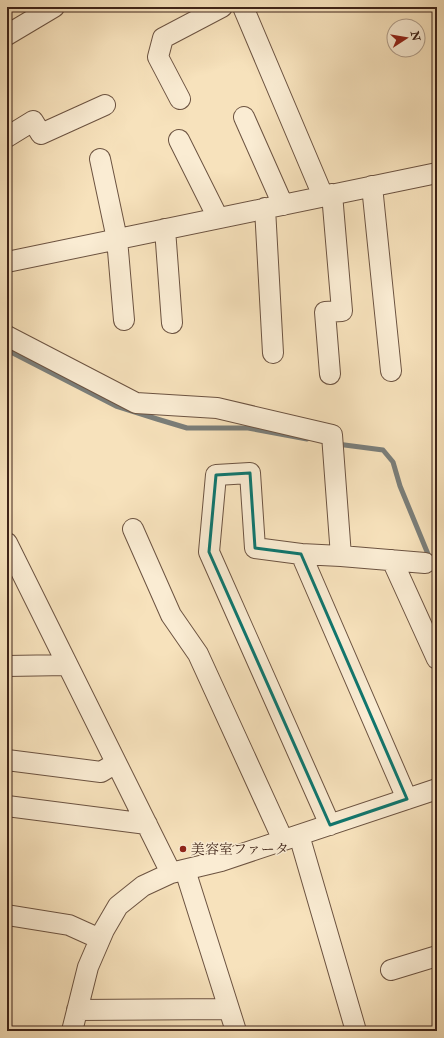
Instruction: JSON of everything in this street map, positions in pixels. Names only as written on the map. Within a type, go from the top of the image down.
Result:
[{"type":"street","points":[[7,35],[54,7]]},
{"type":"street","points":[[180,98],[158,57],[163,38],[222,7]]},
{"type":"street","points":[[243,7],[328,195],[342,311],[325,312],[330,374]]},
{"type":"street","points":[[7,137],[33,121],[42,134],[105,105]]},
{"type":"street","points":[[244,117],[274,206],[273,353]]},
{"type":"street","points":[[179,140],[218,218]]},
{"type":"street","points":[[100,159],[117,239],[124,320]]},
{"type":"street","points":[[7,262],[437,173]]},
{"type":"street","points":[[372,186],[391,371]]},
{"type":"street","points":[[165,229],[172,323]]},
{"type":"street","points":[[7,336],[136,403],[217,408],[332,435],[341,556]]},
{"type":"street","points":[[330,825],[209,552],[216,475],[250,473],[255,548],[301,554],[425,563]]},
{"type":"street","points":[[133,529],[171,615],[198,654],[291,838],[356,1031]]},
{"type":"street","points":[[7,543],[16,581],[67,665],[147,824],[178,871],[236,1031]]},
{"type":"street","points":[[301,554],[407,799]]},
{"type":"street","points":[[392,560],[437,659]]},
{"type":"street","points":[[7,666],[67,665]]},
{"type":"street","points":[[7,760],[101,772],[116,763]]},
{"type":"street","points":[[72,1031],[88,967],[100,939],[118,906],[143,886],[178,871],[221,861],[437,789]]},
{"type":"street","points":[[7,806],[147,824]]},
{"type":"street","points":[[7,915],[69,925],[100,939]]},
{"type":"street","points":[[391,970],[437,956]]},
{"type":"street","points":[[77,1010],[229,1010]]},
{"type":"highlighted area","points":[[250,473],[255,548],[301,554],[407,799],[330,825],[209,552],[216,475]]},
{"type":"waterway","points":[[7,350],[116,406],[187,428],[248,428],[307,439]]},
{"type":"waterway","points":[[337,444],[383,450],[393,462],[400,486],[437,576]]},
{"type":"place","name":"美容室ファータ","points":[[183,849]]}]
